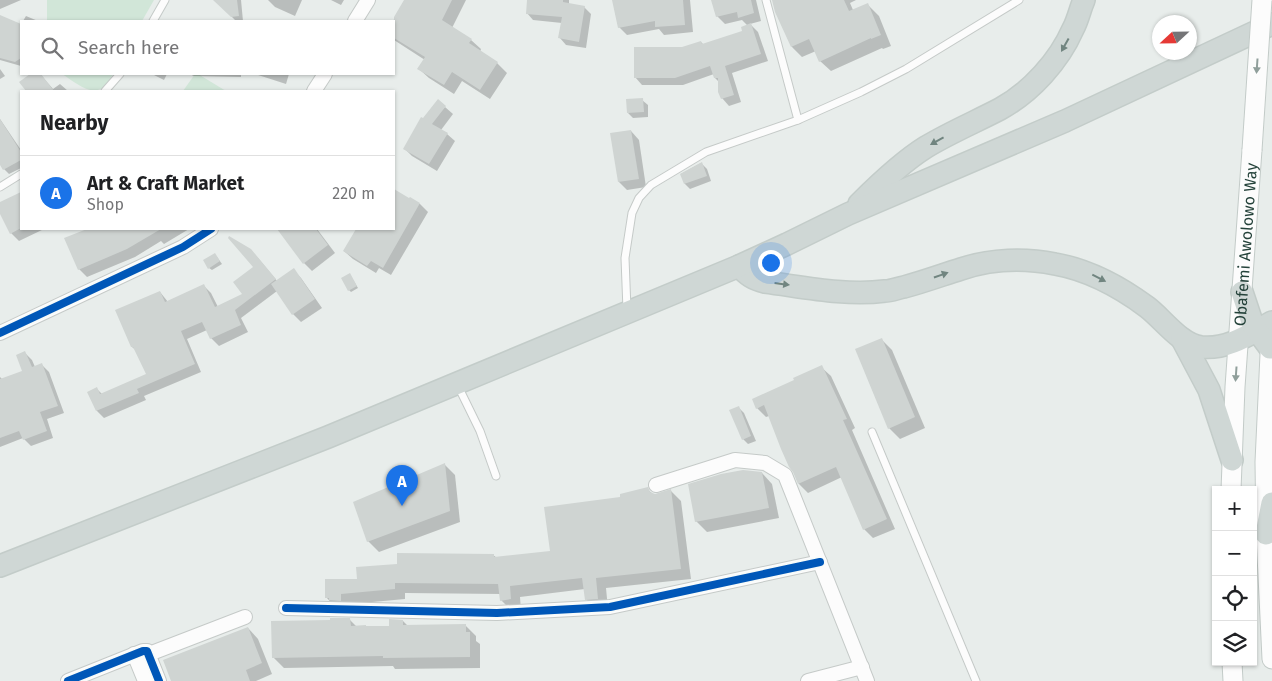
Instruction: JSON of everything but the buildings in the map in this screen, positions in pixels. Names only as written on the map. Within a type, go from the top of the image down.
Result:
[{"type":"main road","points":[[848,214],[886,178],[924,148],[1000,108],[1024,93],[1060,53],[1074,28],[1084,0]]},
{"type":"main road","name":"Obafemi Awolowo Way","points":[[1242,292],[1262,0]]},
{"type":"main road","points":[[0,566],[319,440],[739,266],[848,214],[1064,121],[1272,24]]},
{"type":"main road","points":[[739,266],[745,274],[765,282],[855,294],[887,291],[963,268],[994,262],[1024,261],[1055,264],[1088,273],[1115,287],[1148,308],[1182,339],[1200,347],[1217,346],[1260,328]]},
{"type":"main road","points":[[1242,292],[1253,325],[1260,328],[1271,348],[1265,462],[1272,659]]},
{"type":"main road","name":"Obafemi Awolowo Way","points":[[1231,486],[1232,460],[1260,328]]},
{"type":"main road","points":[[1182,339],[1210,390],[1232,460]]},
{"type":"main road","points":[[1269,533],[1272,503]]},
{"type":"main road","points":[[1232,666],[1233,681]]},
{"type":"street","points":[[356,20],[368,0]]},
{"type":"street","points":[[315,90],[324,75]]},
{"type":"street","points":[[0,333],[183,247],[209,230]]},
{"type":"street","points":[[656,485],[735,460],[765,462],[785,475],[867,681]]},
{"type":"street","points":[[286,608],[497,613],[610,607],[820,562]]},
{"type":"street","points":[[149,654],[245,617]]},
{"type":"street","points":[[68,681],[134,654],[147,651],[160,681]]},
{"type":"street","points":[[134,654],[145,681]]},
{"type":"street","points":[[808,681],[862,667]]},
{"type":"lane","points":[[154,20],[165,0]]},
{"type":"lane","points":[[766,0],[798,120]]},
{"type":"lane","points":[[628,312],[625,258],[632,213],[639,198],[651,185],[706,152],[798,120],[906,69],[1019,0]]},
{"type":"lane","points":[[106,90],[119,75]]},
{"type":"lane","points":[[0,187],[20,175]]},
{"type":"lane","points":[[457,383],[480,431],[496,476]]},
{"type":"lane","points":[[872,432],[976,681]]},
{"type":"green space","points":[[47,0],[154,0],[143,20],[47,20]]},
{"type":"green space","points":[[64,75],[112,75],[107,84],[96,90],[90,90]]},
{"type":"green space","points":[[194,75],[200,75],[224,90],[184,90]]},
{"type":"cycle path","points":[[0,333],[183,247],[209,230]]},
{"type":"cycle path","points":[[286,608],[497,613],[610,607],[820,562]]},
{"type":"cycle path","points":[[68,681],[143,651],[147,651],[159,681]]},
{"type":"place","name":"Art & Craft Market","points":[[402,506]]}]
